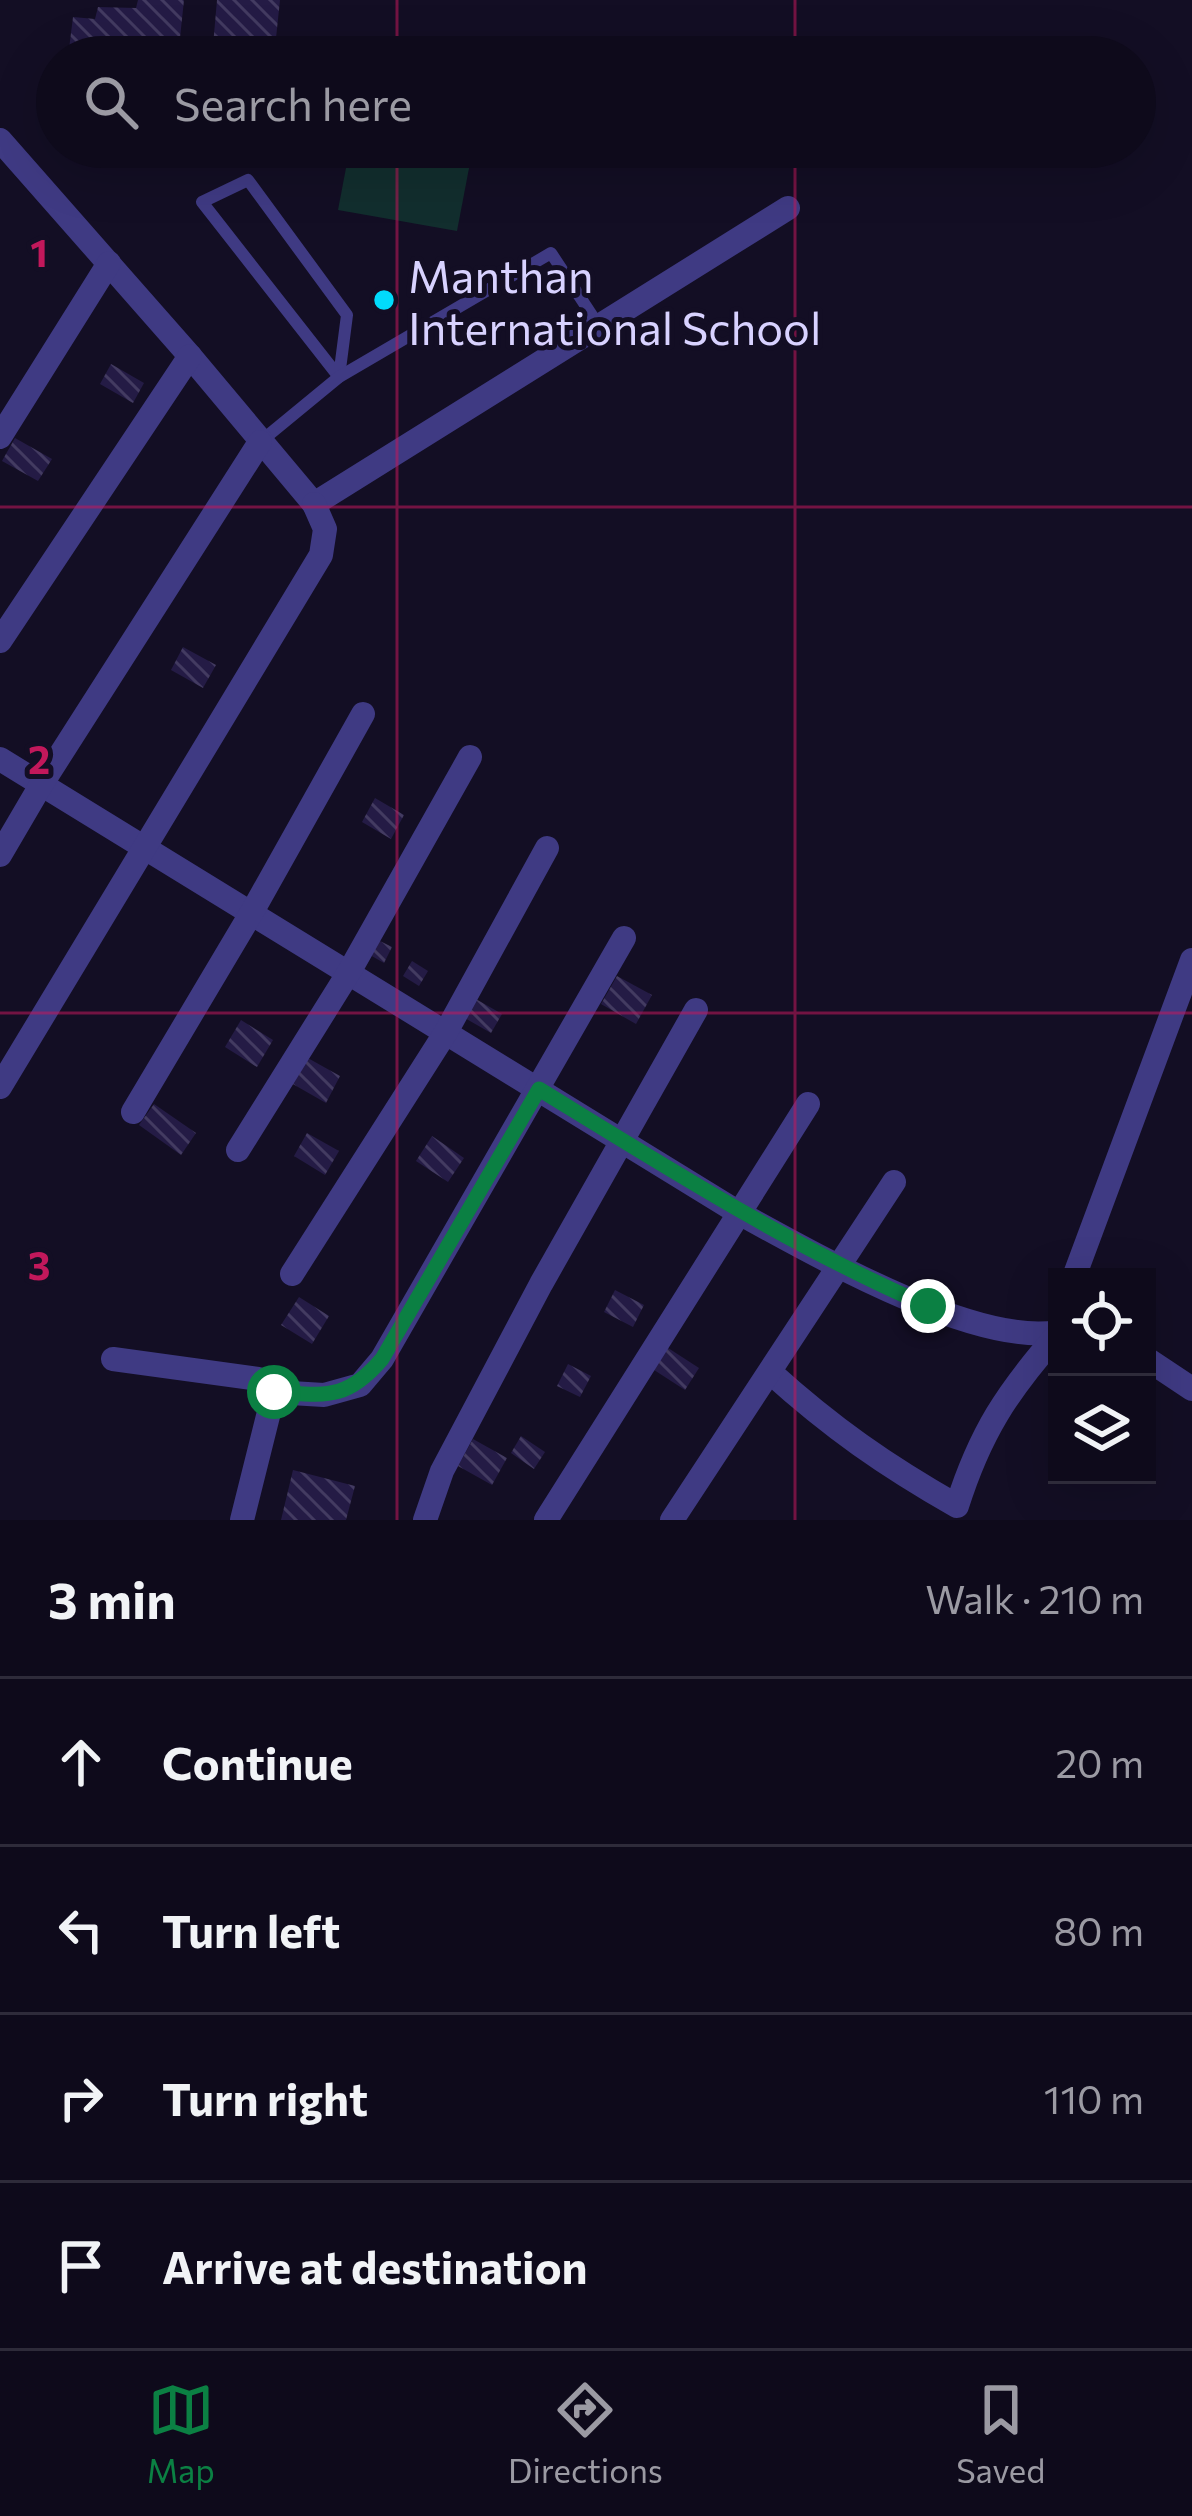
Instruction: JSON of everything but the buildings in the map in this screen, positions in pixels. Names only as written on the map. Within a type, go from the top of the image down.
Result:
[{"type":"street","points":[[0,1087],[320,555],[325,529],[314,504],[190,356],[109,263],[4,155]]},
{"type":"street","points":[[314,504],[788,208]]},
{"type":"street","points":[[0,437],[109,263]]},
{"type":"street","points":[[0,641],[190,356]]},
{"type":"street","points":[[0,856],[40,784],[260,442]]},
{"type":"street","points":[[133,1112],[363,714]]},
{"type":"street","points":[[238,1150],[349,972],[470,757]]},
{"type":"street","points":[[0,759],[739,1213],[840,1268],[965,1320],[1048,1333]]},
{"type":"street","points":[[292,1274],[446,1032],[547,848]]},
{"type":"street","points":[[113,1359],[258,1379],[274,1392],[324,1395],[360,1385],[539,1089],[624,938]]},
{"type":"street","points":[[1077,1268],[1192,960]]},
{"type":"street","points":[[425,1520],[442,1471],[541,1283],[696,1010]]},
{"type":"street","points":[[546,1520],[808,1104]]},
{"type":"street","points":[[671,1520],[894,1182]]},
{"type":"street","points":[[770,1372],[824,1421],[957,1513],[975,1450],[997,1410],[1048,1345]]},
{"type":"street","points":[[1156,1365],[1192,1389]]},
{"type":"street","points":[[242,1520],[274,1392]]},
{"type":"lane","points":[[248,181],[346,316],[340,377],[244,254],[202,202],[248,181]]},
{"type":"lane","points":[[260,442],[340,377],[551,253],[599,326]]},
{"type":"green space","points":[[346,168],[469,168],[457,231],[338,210]]},
{"type":"place","name":"Manthan International School","points":[[384,300]]},
{"type":"route","points":[[274,1392],[324,1395],[360,1385],[382,1359],[539,1089],[739,1213],[840,1268],[928,1306]]}]
